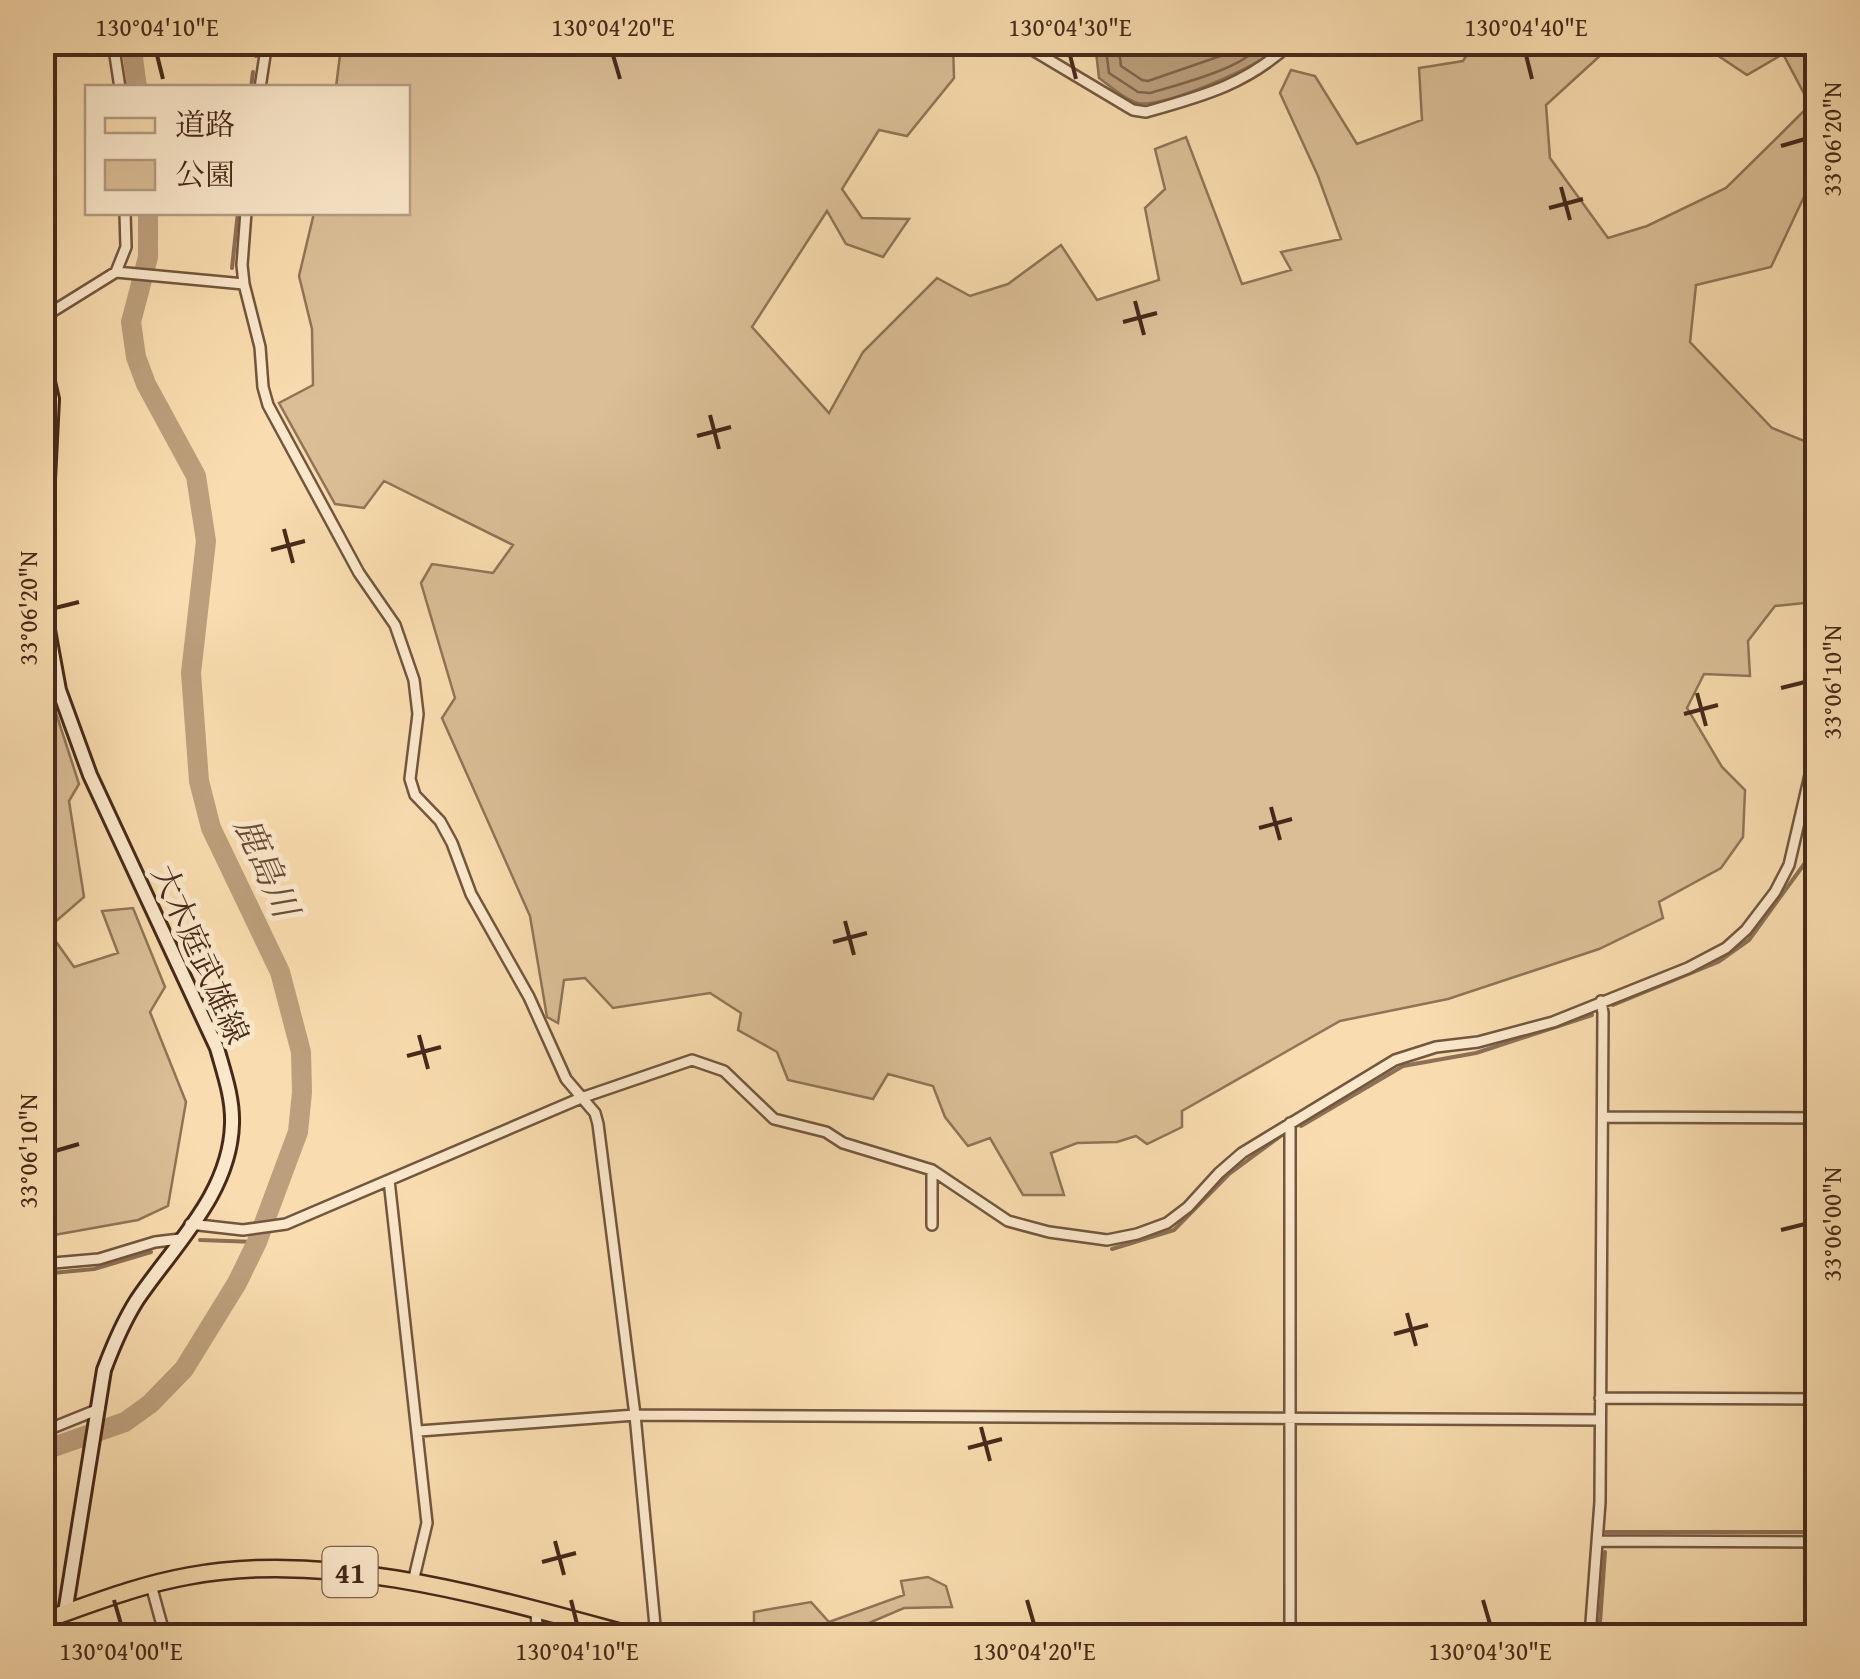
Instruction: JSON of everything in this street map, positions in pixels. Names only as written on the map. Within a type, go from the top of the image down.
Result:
[{"type":"main road","name":"大木庭武雄線","points":[[42,356],[52,400],[43,581],[59,690],[90,775],[217,1048],[229,1092],[232,1125],[216,1191],[136,1302],[118,1333],[104,1370],[65,1613]]},
{"type":"main road","name":"41","points":[[42,1621],[126,1590],[190,1576],[236,1570],[299,1569],[413,1582],[634,1636]]},
{"type":"street","points":[[113,42],[120,85]]},
{"type":"street","points":[[260,85],[267,42]]},
{"type":"street","points":[[1019,42],[1134,110],[1146,112],[1248,78],[1292,42]]},
{"type":"street","points":[[119,272],[126,247],[125,215]]},
{"type":"street","points":[[246,215],[244,284],[260,347],[268,405],[359,573],[395,625],[414,680],[418,714],[410,779],[415,795],[452,842],[472,894],[529,997],[566,1079],[594,1113],[603,1148],[656,1636]]},
{"type":"street","points":[[42,318],[119,272],[244,284]]},
{"type":"street","points":[[190,1224],[242,1230],[286,1224],[581,1098],[692,1060],[724,1072],[774,1119],[826,1132],[843,1144],[932,1170],[1008,1221],[1107,1240],[1166,1223],[1188,1208],[1219,1172],[1242,1153],[1396,1060],[1436,1047],[1478,1042],[1553,1022],[1688,968],[1726,948],[1746,930],[1775,892],[1789,865],[1810,775],[1818,760]]},
{"type":"street","points":[[1590,1636],[1600,1420],[1601,1001]]},
{"type":"street","points":[[1602,1117],[1818,1118]]},
{"type":"street","points":[[1290,1123],[1290,1636]]},
{"type":"street","points":[[932,1170],[932,1225]]},
{"type":"street","points":[[388,1180],[427,1523],[413,1582]]},
{"type":"street","points":[[42,1264],[99,1258],[180,1239]]},
{"type":"street","points":[[1600,1398],[1818,1398]]},
{"type":"street","points":[[42,1432],[99,1409]]},
{"type":"street","points":[[419,1431],[634,1415],[1600,1420]]},
{"type":"street","points":[[1597,1540],[1818,1542]]},
{"type":"street","points":[[152,1585],[164,1636]]},
{"type":"street","points":[[536,1612],[538,1636]]},
{"type":"green space","points":[[330,43],[953,43],[954,78],[907,136],[879,130],[842,189],[862,218],[909,219],[883,257],[846,244],[827,211],[752,327],[829,413],[863,352],[937,278],[970,296],[1008,284],[1061,245],[1097,300],[1159,280],[1145,208],[1165,189],[1155,149],[1186,137],[1242,284],[1291,270],[1281,252],[1341,239],[1318,176],[1280,93],[1291,70],[1315,76],[1357,144],[1422,120],[1419,68],[1463,61],[1474,43],[1614,43],[1546,105],[1550,158],[1608,238],[1647,226],[1726,188],[1810,105],[1783,54],[1747,75],[1711,51],[1723,43],[1817,43],[1817,169],[1771,267],[1696,285],[1690,342],[1772,428],[1817,446],[1817,588],[1804,603],[1775,606],[1748,641],[1750,676],[1704,674],[1687,708],[1722,767],[1745,790],[1743,837],[1721,868],[1659,902],[1663,918],[1599,949],[1448,999],[1340,1021],[1182,1111],[1182,1127],[1147,1144],[1136,1136],[1117,1142],[1077,1143],[1051,1153],[1064,1195],[1023,1195],[990,1138],[968,1146],[945,1117],[933,1086],[888,1074],[873,1099],[788,1080],[777,1052],[738,1030],[741,1013],[710,993],[613,1008],[585,978],[564,980],[558,1023],[547,1017],[530,916],[442,718],[455,698],[421,583],[432,564],[493,573],[513,545],[384,481],[364,508],[335,504],[279,403],[313,385],[312,329],[299,276],[314,215],[410,215],[410,85],[336,85],[340,55]]},
{"type":"green space","points":[[56,713],[79,784],[69,801],[84,897],[47,929],[74,967],[118,953],[102,911],[133,908],[165,987],[150,1012],[186,1102],[168,1206],[138,1220],[43,1237],[42,719]]},
{"type":"green space","points":[[928,1577],[946,1586],[952,1607],[904,1608],[862,1626],[827,1632],[825,1636],[735,1636],[733,1627],[754,1627],[754,1612],[811,1602],[829,1622],[904,1595],[901,1581]]},
{"type":"water","points":[[1270,42],[1268,55],[1243,70],[1185,94],[1150,103],[1128,99],[1099,78],[1095,43]]},
{"type":"waterway","name":"鹿島川","points":[[131,42],[137,85]]},
{"type":"waterway","points":[[256,56],[258,42]]},
{"type":"waterway","points":[[251,85],[253,72]]},
{"type":"waterway","name":"鹿島川","points":[[42,1451],[125,1422],[150,1404],[184,1369],[237,1283],[257,1242],[298,1132],[302,1092],[301,1052],[280,972],[211,828],[199,781],[191,673],[206,541],[196,476],[146,384],[136,357],[131,322],[148,257],[148,215]]},
{"type":"waterway","points":[[232,268],[238,215]]},
{"type":"waterway","points":[[1613,1005],[1718,962],[1749,940],[1818,845]]},
{"type":"waterway","points":[[1301,1126],[1403,1066],[1476,1053],[1592,1015]]},
{"type":"waterway","points":[[1112,1249],[1174,1230],[1229,1174],[1282,1135]]},
{"type":"waterway","points":[[200,1240],[257,1242]]},
{"type":"waterway","points":[[42,1274],[94,1269],[151,1252]]},
{"type":"waterway","points":[[1606,1532],[1818,1532]]},
{"type":"waterway","points":[[1599,1636],[1605,1552]]}]
